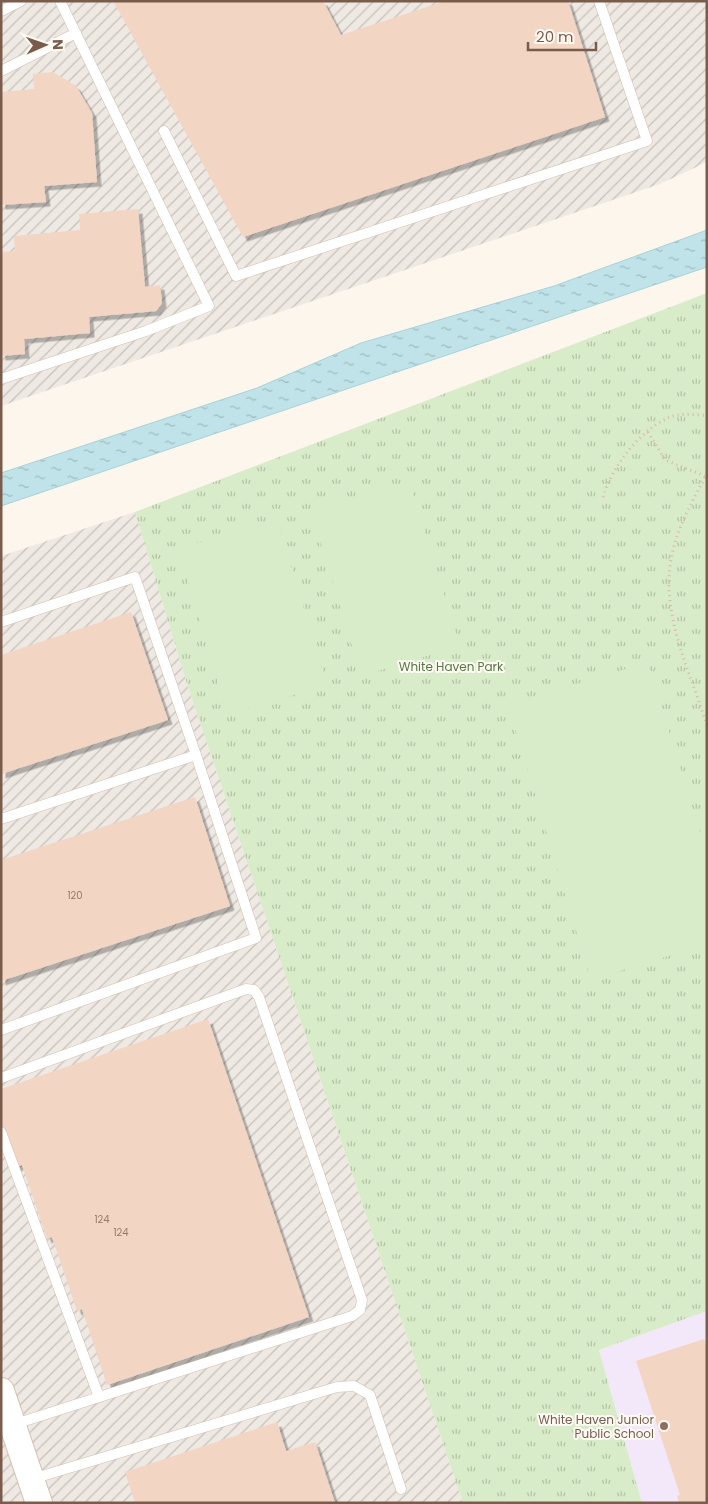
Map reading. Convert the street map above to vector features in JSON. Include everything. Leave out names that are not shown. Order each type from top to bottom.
[{"type":"main road","points":[[1,1391],[35,1491]]},
{"type":"lane","points":[[1,11],[21,1]]},
{"type":"lane","points":[[1,379],[146,331],[208,306],[60,1]]},
{"type":"lane","points":[[164,131],[236,276],[647,141],[599,1]]},
{"type":"lane","points":[[1,71],[76,33]]},
{"type":"lane","points":[[1,622],[135,577],[256,938],[1,1030]]},
{"type":"lane","points":[[1,819],[196,755]]},
{"type":"lane","points":[[1,1078],[246,989],[254,990],[259,997],[362,1300],[360,1310],[352,1316],[12,1425]]},
{"type":"lane","points":[[1,1132],[99,1397]]},
{"type":"lane","points":[[35,1491],[337,1387],[354,1386],[370,1395],[401,1488]]},
{"type":"path","points":[[603,497],[616,465],[648,432],[668,417],[684,415],[707,416]]},
{"type":"path","points":[[648,432],[665,460],[706,475],[677,534],[669,574],[674,621],[707,725]]},
{"type":"shaded area","points":[[1,1],[707,1],[707,162],[660,184],[1,406]]},
{"type":"shaded area","points":[[135,512],[187,684],[463,1503],[1,1503],[1,556]]},
{"type":"shaded area","name":"White Haven Junior Public School","points":[[707,1311],[707,1503],[642,1503],[599,1350]]},
{"type":"green space","name":"White Haven Park","points":[[707,293],[707,1311],[599,1350],[642,1503],[463,1503],[187,684],[135,512]]},
{"type":"green space","points":[[409,481],[460,646],[361,676],[311,510]]},
{"type":"green space","points":[[277,519],[327,685],[228,715],[178,549]]},
{"type":"green space","points":[[648,662],[707,855],[707,944],[591,980],[508,705]]},
{"type":"water","points":[[707,230],[707,267],[1,506],[1,473],[257,388],[361,343],[554,286]]},
{"type":"building","points":[[113,1],[323,1],[341,35],[445,1],[568,1],[605,117],[243,237]]},
{"type":"building","points":[[53,72],[76,86],[92,113],[97,182],[44,186],[46,202],[1,205],[1,92],[34,89],[33,74]]},
{"type":"building","points":[[138,209],[145,287],[160,285],[162,303],[156,311],[89,317],[90,333],[24,339],[25,354],[1,356],[1,252],[15,251],[14,236],[80,230],[79,214]]},
{"type":"building","points":[[131,612],[168,720],[1,774],[1,655]]},
{"type":"building","points":[[195,797],[230,906],[1,981],[1,860]]},
{"type":"building","points":[[208,1019],[309,1317],[107,1385],[82,1309],[77,1311],[52,1237],[47,1239],[22,1165],[16,1167],[1,1122],[1,1089]]},
{"type":"building","points":[[704,1339],[707,1348],[707,1503],[679,1503],[677,1496],[680,1495],[636,1361]]},
{"type":"building","points":[[277,1422],[286,1451],[315,1442],[335,1503],[135,1503],[125,1472]]},
{"type":"place","name":"White Haven Junior Public School","points":[[664,1426]]}]
